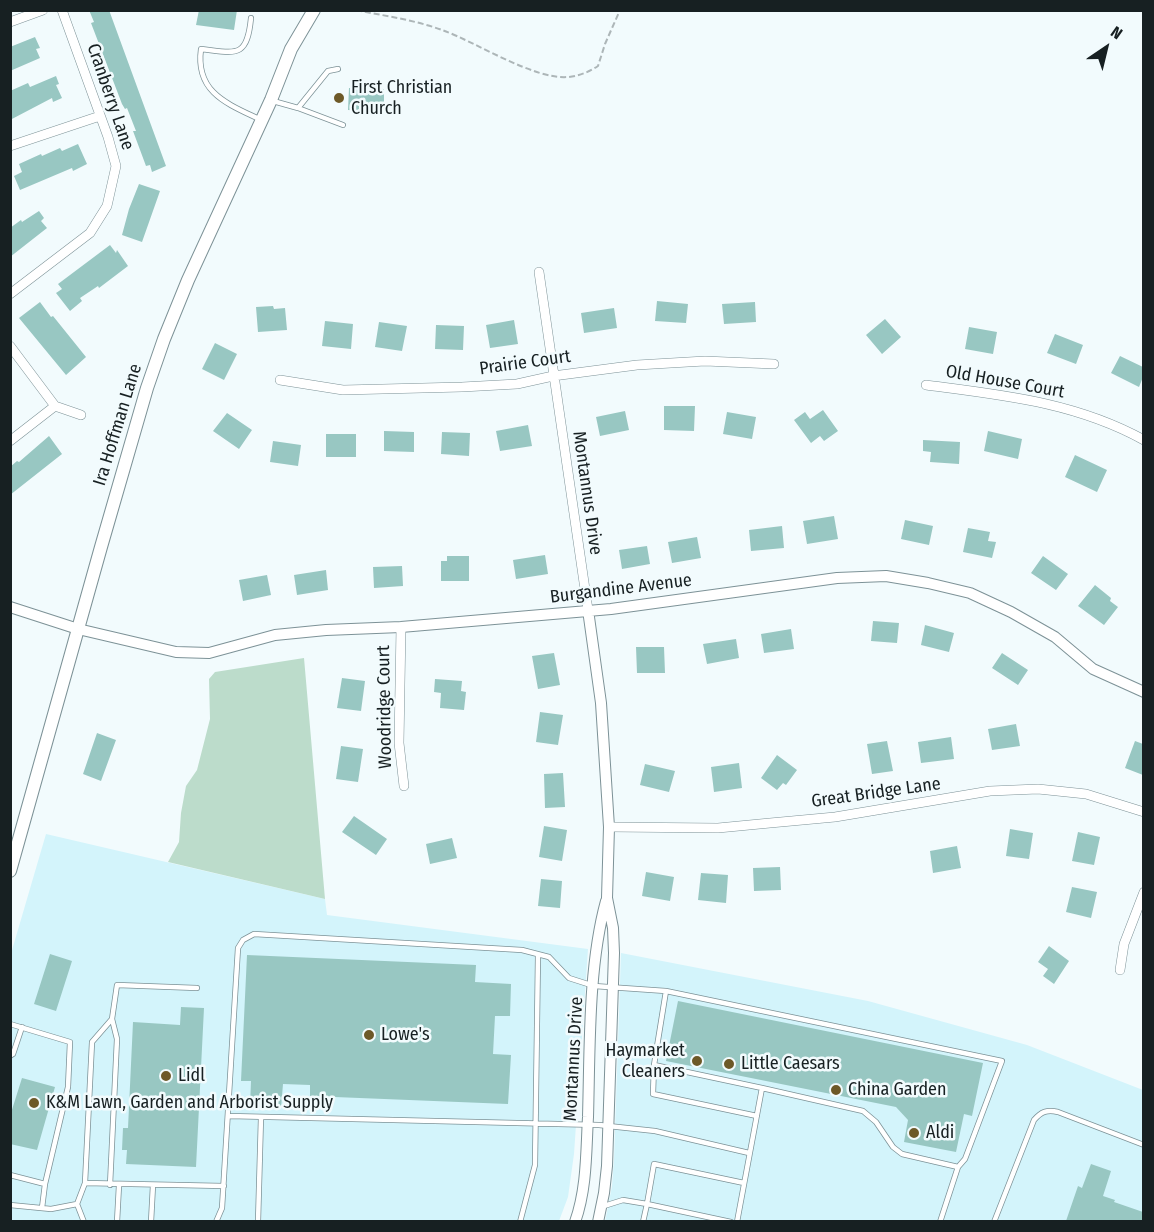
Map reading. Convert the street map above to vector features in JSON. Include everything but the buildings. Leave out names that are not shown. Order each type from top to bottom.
[{"type":"main road","name":"Ira Hoffman Lane","points":[[10,871],[147,388],[188,279],[291,49],[314,10]]},
{"type":"street","points":[[10,21],[43,10]]},
{"type":"street","name":"Cranberry Lane","points":[[10,294],[90,233],[107,206],[116,166],[62,10]]},
{"type":"street","points":[[10,146],[100,116]]},
{"type":"street","name":"Montannus Drive","points":[[539,272],[601,703],[609,827],[607,898],[614,937],[613,987],[606,1182],[598,1221]]},
{"type":"street","points":[[10,346],[55,406],[81,415]]},
{"type":"street","name":"Prairie Court","points":[[279,380],[343,390],[517,384],[553,376],[637,365],[705,361],[774,364]]},
{"type":"street","name":"Old House Court","points":[[926,385],[1040,402],[1086,415],[1143,440]]},
{"type":"street","points":[[10,441],[55,406]]},
{"type":"street","name":"Burgandine Avenue","points":[[10,607],[78,629],[176,652],[208,653],[275,635],[401,627],[588,610],[837,578],[886,576],[970,593],[1011,612],[1055,638],[1093,669],[1143,692]]},
{"type":"street","name":"Woodridge Court","points":[[401,627],[399,743],[404,786]]},
{"type":"street","name":"Great Bridge Lane","points":[[609,827],[718,828],[835,817],[990,791],[1038,789],[1086,794],[1143,812]]},
{"type":"street","points":[[1120,970],[1124,944],[1143,892]]},
{"type":"street","name":"Montannus Drive","points":[[575,1221],[583,1188],[598,934],[607,898]]},
{"type":"lane","points":[[251,18],[249,38],[239,50],[230,53],[201,49],[200,72],[205,85],[218,97],[261,120]]},
{"type":"lane","points":[[298,108],[328,71],[338,69]]},
{"type":"lane","points":[[270,100],[343,125]]},
{"type":"lane","points":[[216,1221],[222,1208],[224,1186],[238,948],[243,940],[254,934],[522,950],[549,957],[569,978],[594,986],[666,991],[1002,1061],[965,1159],[958,1167],[940,1221]]},
{"type":"lane","points":[[520,1221],[535,1165],[538,955]]},
{"type":"lane","points":[[110,1185],[117,1040],[112,1018],[117,985],[196,988]]},
{"type":"lane","points":[[666,991],[654,1065],[652,1094],[757,1116]]},
{"type":"lane","points":[[84,1221],[77,1204],[85,1183],[92,1042],[112,1018]]},
{"type":"lane","points":[[10,1024],[70,1042],[68,1088],[45,1184],[42,1208]]},
{"type":"lane","points":[[10,1056],[14,1054],[22,1027]]},
{"type":"lane","points":[[654,1065],[863,1111],[876,1122],[892,1148],[902,1154],[958,1167]]},
{"type":"lane","points":[[737,1221],[762,1088]]},
{"type":"lane","points":[[994,1221],[1034,1120],[1040,1113],[1058,1112],[1143,1145]]},
{"type":"lane","points":[[228,1116],[609,1126],[655,1131],[749,1152]]},
{"type":"lane","points":[[258,1221],[261,1117]]},
{"type":"lane","points":[[643,1221],[654,1164],[744,1183]]},
{"type":"lane","points":[[10,1175],[45,1184]]},
{"type":"lane","points":[[85,1183],[224,1186]]},
{"type":"lane","points":[[117,1221],[119,1185]]},
{"type":"lane","points":[[151,1221],[153,1185]]},
{"type":"lane","points":[[602,1207],[619,1200],[731,1221]]},
{"type":"lane","points":[[10,1205],[51,1209],[77,1204]]},
{"type":"path","points":[[356,10],[439,28],[522,66],[560,77],[579,75],[598,66],[620,10]]},
{"type":"shaded area","points":[[46,834],[325,899],[327,915],[588,949],[574,1154],[568,1197],[559,1221],[11,1221],[10,957]]},
{"type":"shaded area","points":[[621,953],[868,1001],[1027,1045],[1143,1090],[1143,1221],[605,1222],[612,1186],[614,1159]]},
{"type":"green space","points":[[304,658],[325,899],[168,862],[179,842],[186,786],[197,770],[210,719],[209,679],[215,672]]},
{"type":"place","name":"First Christian Church","points":[[339,98]]},
{"type":"place","name":"Lowe's","points":[[369,1035]]},
{"type":"place","name":"Haymarket Cleaners","points":[[697,1061]]},
{"type":"place","name":"Little Caesars","points":[[729,1064]]},
{"type":"place","name":"Lidl","points":[[166,1076]]},
{"type":"place","name":"China Garden","points":[[836,1090]]},
{"type":"place","name":"K&M Lawn, Garden and Arborist Supply","points":[[34,1103]]},
{"type":"place","name":"Aldi","points":[[914,1133]]}]
